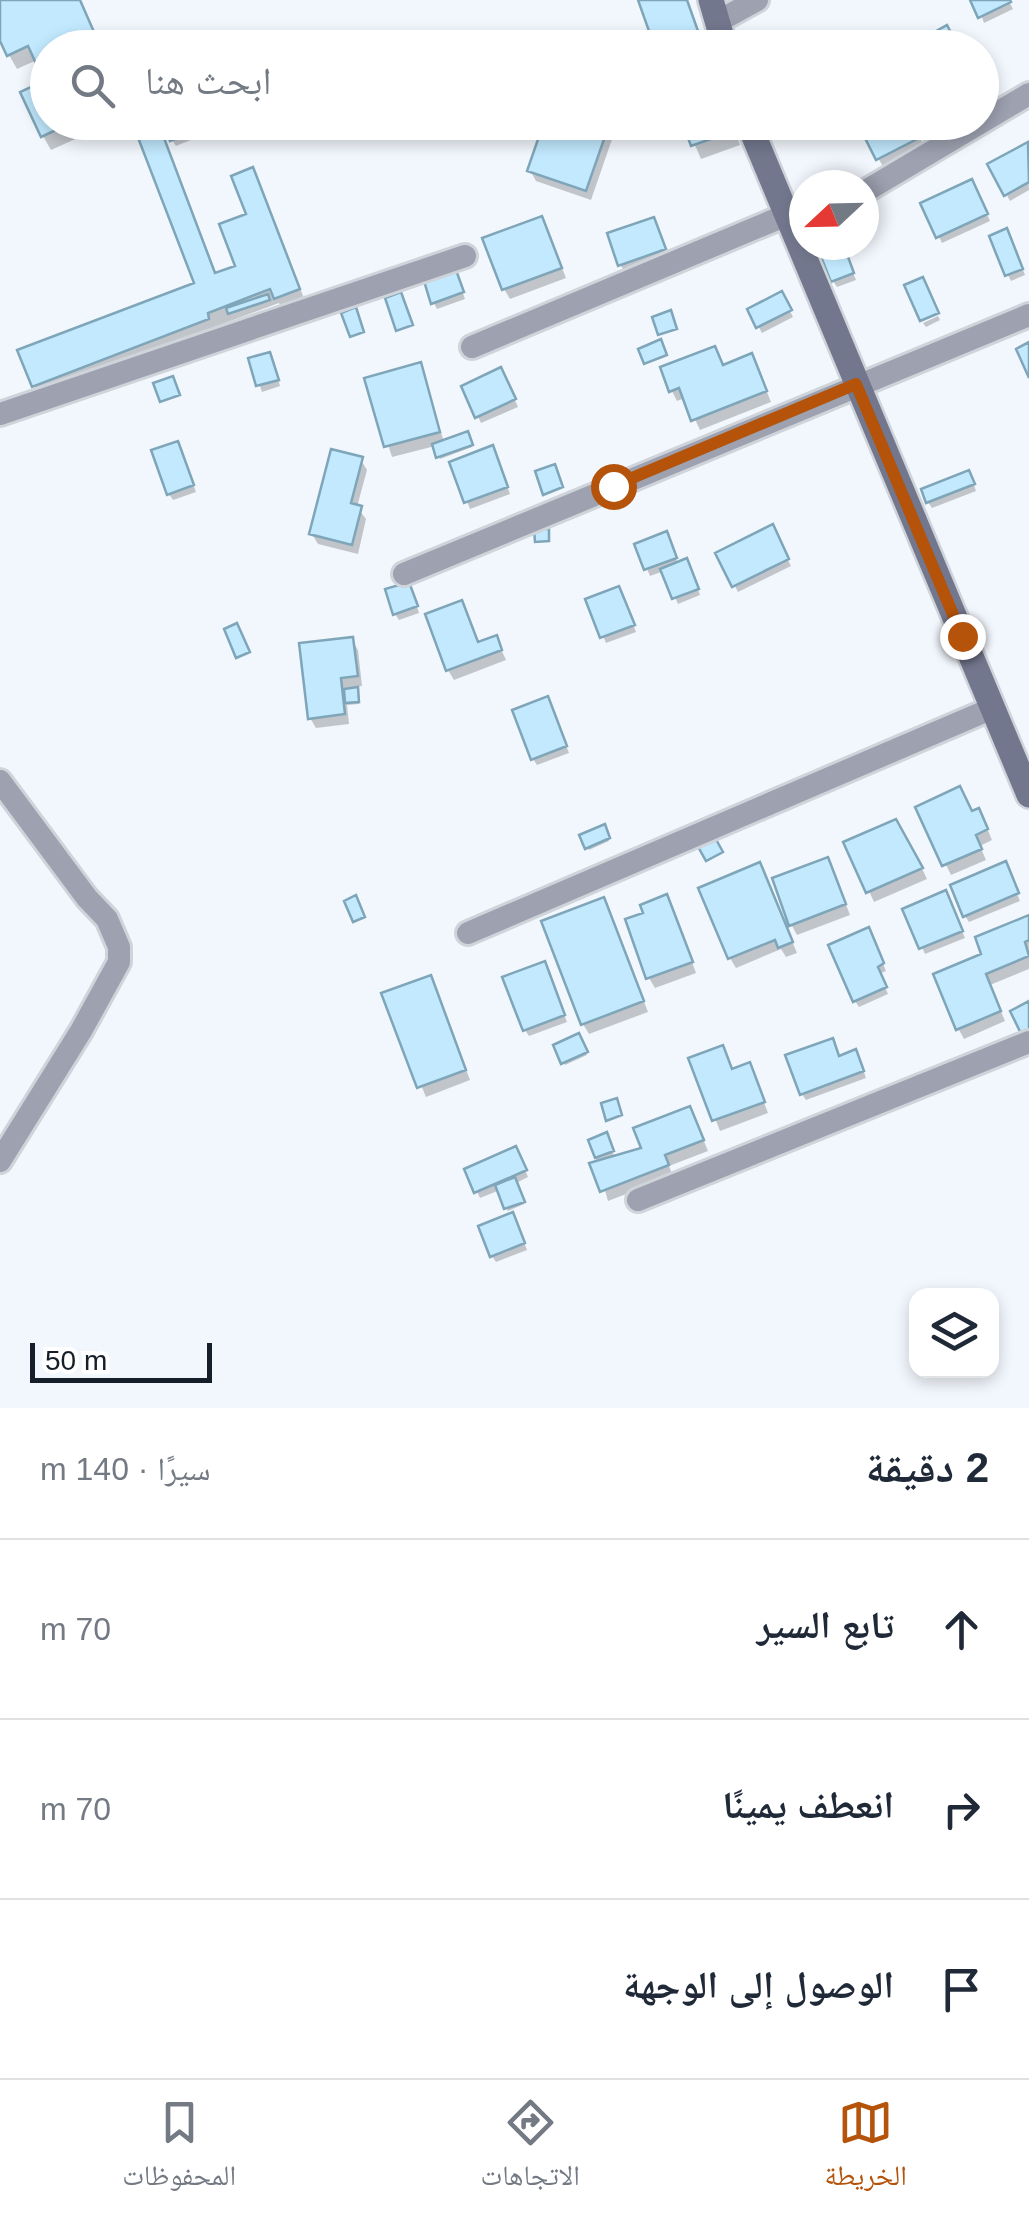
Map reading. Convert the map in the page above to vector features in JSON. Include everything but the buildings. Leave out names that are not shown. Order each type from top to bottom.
[{"type":"main road","points":[[756,140],[789,215]]},
{"type":"main road","points":[[807,260],[1029,794]]},
{"type":"street","points":[[714,11],[757,0]]},
{"type":"street","points":[[999,112],[1029,94]]},
{"type":"street","points":[[879,183],[952,140]]},
{"type":"street","points":[[472,348],[789,228]]},
{"type":"street","points":[[0,414],[465,256]]},
{"type":"street","points":[[404,574],[856,384],[1029,316]]},
{"type":"street","points":[[468,933],[993,708]]},
{"type":"street","points":[[0,781],[107,919],[119,947],[119,962],[81,1031],[0,1161]]},
{"type":"street","points":[[638,1200],[1029,1042]]},
{"type":"route","points":[[613,486],[856,384],[962,636]]}]
